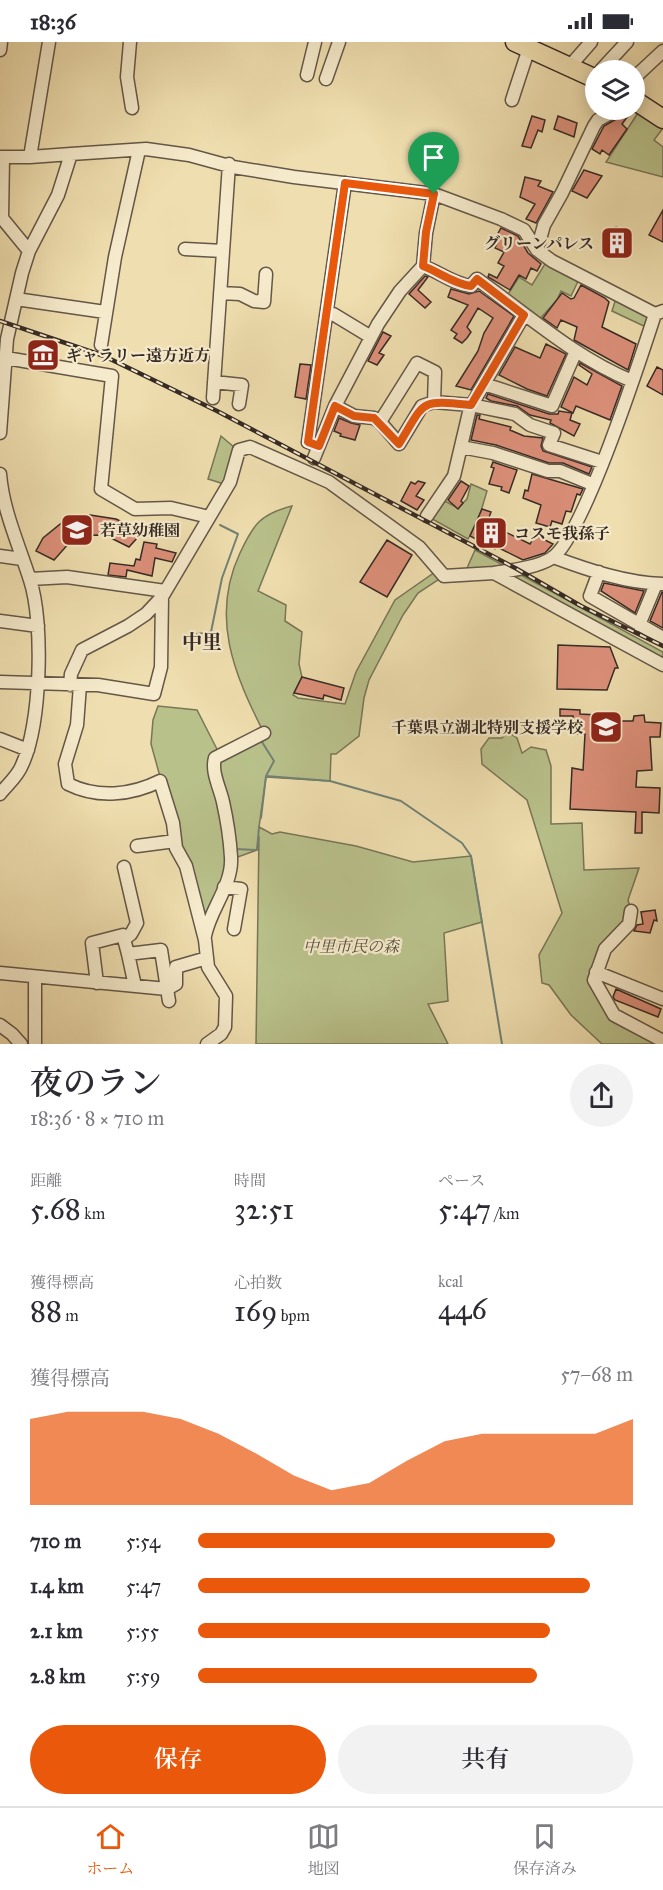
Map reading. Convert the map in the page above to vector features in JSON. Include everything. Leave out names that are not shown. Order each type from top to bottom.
[{"type":"highway","points":[[521,44],[585,72]]},
{"type":"highway","points":[[645,107],[663,118]]},
{"type":"street","points":[[0,50],[1,42]]},
{"type":"street","points":[[30,157],[49,42]]},
{"type":"street","points":[[130,42],[127,77],[132,108]]},
{"type":"street","points":[[308,75],[315,42]]},
{"type":"street","points":[[327,79],[339,42]]},
{"type":"street","points":[[570,66],[591,42]]},
{"type":"street","points":[[611,60],[627,42]]},
{"type":"street","points":[[512,99],[521,44]]},
{"type":"street","points":[[645,68],[663,51]]},
{"type":"street","points":[[537,250],[544,225],[598,120]]},
{"type":"street","points":[[101,345],[105,312],[139,150]]},
{"type":"street","points":[[29,251],[2,218],[1,157],[139,150],[189,156],[345,183],[434,194],[524,230],[537,250],[552,261],[659,312],[578,520],[553,558]]},
{"type":"street","points":[[0,433],[1,396],[6,358],[4,339],[6,314],[15,299],[29,251],[58,195],[70,154]]},
{"type":"street","points":[[213,398],[229,164]]},
{"type":"street","points":[[345,183],[308,442],[316,452],[335,406],[371,337],[400,291],[423,266],[426,232],[434,194]]},
{"type":"street","points":[[185,249],[223,251]]},
{"type":"street","points":[[423,266],[440,272],[461,285],[471,286],[477,279],[524,315],[606,371],[632,381]]},
{"type":"street","points":[[220,293],[240,294],[254,301],[264,302],[266,274]]},
{"type":"street","points":[[15,299],[105,312]]},
{"type":"street","points":[[333,314],[371,337]]},
{"type":"street","points":[[427,516],[454,476],[471,405],[524,315]]},
{"type":"street","points":[[484,384],[552,406],[576,351]]},
{"type":"street","points":[[6,358],[112,376],[101,489],[135,509],[171,508],[209,517]]},
{"type":"street","points":[[380,422],[417,363],[435,372],[434,402]]},
{"type":"street","points":[[214,382],[242,385],[239,404]]},
{"type":"street","points":[[335,406],[354,416],[374,418],[399,444],[422,406],[434,402],[471,405],[515,414],[530,425],[554,433],[549,445],[602,462]]},
{"type":"street","points":[[207,1044],[221,1034],[225,1027],[226,996],[208,967],[205,940],[186,866],[176,848],[173,823],[160,782],[128,793],[103,793],[68,784],[64,764],[77,725],[75,685],[71,675],[82,650],[146,614],[163,594],[230,482],[239,450],[250,447],[329,482],[419,547],[444,576],[494,573],[553,558],[599,572],[660,584],[639,625]]},
{"type":"street","points":[[462,447],[494,453],[548,471],[560,471],[592,484]]},
{"type":"street","points":[[0,474],[3,506],[30,579],[38,626],[33,736],[22,767],[0,794]]},
{"type":"street","points":[[0,556],[22,559]]},
{"type":"street","points":[[599,572],[590,596],[663,638]]},
{"type":"street","points":[[494,573],[663,665]]},
{"type":"street","points":[[30,579],[67,577],[163,594]]},
{"type":"street","points":[[0,683],[112,687],[154,694],[161,667],[163,594]]},
{"type":"street","points":[[0,621],[38,626]]},
{"type":"street","points":[[205,940],[208,921],[230,875],[232,859],[224,805],[213,765],[215,758],[264,733]]},
{"type":"street","points":[[0,739],[28,750]]},
{"type":"street","points":[[137,846],[175,841]]},
{"type":"street","points":[[124,867],[137,923],[131,934],[124,939]]},
{"type":"street","points":[[224,887],[241,889],[234,929]]},
{"type":"street","points":[[631,912],[629,924],[605,949],[594,980],[614,1015],[661,1037]]},
{"type":"street","points":[[97,983],[93,943],[123,935],[135,986]]},
{"type":"street","points":[[128,954],[161,950],[168,995]]},
{"type":"street","points":[[168,995],[176,984],[176,968],[207,958]]},
{"type":"street","points":[[596,972],[663,999]]},
{"type":"street","points":[[0,973],[135,986],[168,995]]},
{"type":"street","points":[[34,977],[35,1044]]},
{"type":"street","points":[[0,1025],[21,1044]]},
{"type":"green space","points":[[645,106],[663,119],[663,128],[654,140],[663,147],[663,177],[606,162],[633,120],[645,120]]},
{"type":"green space","points":[[548,259],[580,277],[571,296],[561,291],[557,300],[536,323],[505,299],[519,277],[532,285]]},
{"type":"green space","points":[[617,295],[655,314],[650,329],[612,311]]},
{"type":"green space","points":[[221,436],[235,448],[224,484],[208,479]]},
{"type":"green space","points":[[471,484],[487,491],[478,521],[468,539],[427,516],[439,498],[458,508],[467,499]]},
{"type":"green space","name":"中里市民の森","points":[[292,506],[258,591],[286,605],[285,621],[302,632],[299,664],[302,677],[293,695],[298,698],[345,704],[356,672],[395,600],[438,570],[444,576],[418,593],[403,615],[369,680],[359,736],[336,754],[331,754],[330,781],[266,777],[259,827],[272,834],[280,832],[356,846],[413,862],[471,856],[482,922],[444,933],[448,1001],[428,1004],[448,1044],[256,1044],[259,836],[257,850],[232,859],[205,940],[151,744],[153,720],[158,706],[197,710],[220,755],[219,761],[264,733],[235,667],[226,623],[227,600],[231,577],[249,535],[265,517]]},
{"type":"green space","points":[[475,550],[663,652],[663,665],[494,573],[464,575]]},
{"type":"green space","points":[[508,732],[517,738],[522,753],[531,747],[546,750],[551,766],[551,824],[582,823],[584,870],[639,868],[628,900],[631,911],[596,972],[614,1015],[663,1044],[602,1044],[571,1015],[549,985],[542,983],[539,955],[562,913],[527,800],[482,764],[481,749],[489,738],[502,738]]},
{"type":"building","points":[[532,116],[545,120],[542,132],[538,130],[531,148],[522,146]]},
{"type":"building","points":[[558,116],[577,123],[574,137],[554,129]]},
{"type":"building","points":[[615,120],[625,120],[622,124],[627,129],[609,155],[602,150],[600,154],[592,149],[604,126]]},
{"type":"building","points":[[584,170],[602,176],[587,198],[572,191]]},
{"type":"building","points":[[525,177],[541,181],[538,186],[553,192],[536,223],[526,219],[535,204],[520,197]]},
{"type":"building","points":[[663,210],[663,242],[649,235]]},
{"type":"building","name":"グリーンパレス","points":[[616,227],[630,233],[617,258],[604,253]]},
{"type":"building","points":[[501,228],[518,236],[528,253],[541,264],[537,271],[531,268],[526,279],[519,275],[510,290],[488,277],[489,274],[497,278],[504,266],[498,263],[504,252],[495,248],[501,236],[497,235]]},
{"type":"building","points":[[425,276],[428,277],[418,290],[431,302],[425,308],[409,294]]},
{"type":"building","points":[[581,285],[609,302],[602,327],[636,344],[628,370],[574,340],[577,327],[561,320],[557,328],[543,318],[562,293],[571,299],[574,298]]},
{"type":"building","points":[[451,289],[469,294],[479,291],[514,316],[471,390],[456,386],[478,351],[484,333],[493,318],[478,308],[467,327],[471,332],[467,338],[462,343],[454,338],[457,334],[451,330],[468,305],[448,297]]},
{"type":"building","points":[[383,332],[391,336],[379,353],[384,355],[377,365],[368,361]]},
{"type":"building","points":[[546,344],[566,354],[547,396],[499,375],[515,347],[540,358]]},
{"type":"building","points":[[580,363],[622,386],[610,420],[576,406],[573,413],[561,407],[574,377],[587,385],[592,374],[579,365]]},
{"type":"building","points":[[300,364],[311,365],[306,399],[295,397]]},
{"type":"building","points":[[657,367],[663,370],[663,395],[647,386]]},
{"type":"building","points":[[488,394],[549,414],[558,414],[559,411],[572,413],[570,420],[580,424],[574,436],[550,423],[551,420],[530,415],[517,406],[491,401],[486,398]]},
{"type":"building","points":[[477,415],[480,415],[479,419],[511,427],[510,430],[524,436],[543,438],[541,446],[543,451],[592,467],[589,474],[563,463],[549,463],[496,445],[471,440]]},
{"type":"building","points":[[339,418],[360,425],[355,440],[340,436],[341,434],[334,431]]},
{"type":"building","points":[[493,462],[517,470],[509,493],[501,490],[502,487],[489,484],[494,468],[491,467]]},
{"type":"building","points":[[532,474],[583,489],[580,495],[577,494],[571,512],[566,511],[562,524],[552,521],[550,527],[536,523],[541,505],[523,498],[525,490],[528,491]]},
{"type":"building","points":[[418,481],[425,483],[416,496],[424,500],[417,510],[401,501],[411,482],[415,484]]},
{"type":"building","points":[[461,481],[469,486],[461,501],[463,503],[458,509],[448,500]]},
{"type":"building","name":"コスモ我孫子","points":[[482,509],[491,512],[487,523],[530,544],[535,535],[553,544],[545,553],[523,560],[497,547],[495,549],[470,536]]},
{"type":"building","points":[[90,515],[116,519],[129,525],[139,536],[129,547],[107,536],[83,536],[70,542],[54,560],[36,551],[43,538],[64,521],[75,516]]},
{"type":"building","points":[[387,540],[412,555],[387,597],[360,582]]},
{"type":"building","points":[[144,542],[157,544],[156,548],[176,553],[172,562],[155,558],[152,576],[127,570],[126,577],[108,575],[110,563],[134,566],[136,559],[140,560]]},
{"type":"building","points":[[604,583],[644,591],[635,613],[601,591]]},
{"type":"building","points":[[663,592],[663,628],[650,621]]},
{"type":"building","points":[[558,645],[610,647],[618,668],[615,668],[607,690],[557,689]]},
{"type":"building","points":[[302,677],[344,688],[341,700],[324,695],[323,699],[294,693]]},
{"type":"building","points":[[560,709],[580,710],[580,714],[597,715],[595,721],[633,721],[634,716],[644,715],[645,722],[661,723],[660,737],[650,737],[652,770],[637,771],[636,787],[660,788],[659,813],[642,812],[642,833],[635,833],[636,812],[570,809],[572,768],[583,770],[585,734],[573,734],[573,716],[560,716]]},
{"type":"building","points":[[655,910],[657,921],[654,920],[650,933],[634,931],[637,925],[643,924],[641,912]]},
{"type":"building","points":[[616,989],[661,1009],[658,1017],[615,1000],[613,997]]},
{"type":"waterway","points":[[197,643],[197,634],[211,632],[222,578],[238,534],[220,525]]},
{"type":"waterway","points":[[261,818],[266,776],[274,761],[262,742]]},
{"type":"waterway","points":[[266,776],[330,781],[401,801],[462,843],[471,856],[502,1044]]},
{"type":"waterway","points":[[235,849],[257,850],[259,827]]},
{"type":"railway","points":[[0,321],[104,356],[217,411],[517,569],[581,606],[663,646]]},
{"type":"place","name":"グリーンパレス","points":[[617,243]]},
{"type":"place","name":"ギャラリー遠方近方","points":[[43,355]]},
{"type":"place","name":"若草幼稚園","points":[[77,530]]},
{"type":"place","name":"コスモ我孫子","points":[[491,533]]},
{"type":"place","name":"千葉県立湖北特別支援学校","points":[[606,727]]},
{"type":"district","name":"中里","points":[[202,642]]},
{"type":"route","points":[[345,183],[434,194],[426,232],[423,266],[440,272],[461,285],[471,286],[477,279],[524,315],[471,405],[434,402],[422,406],[399,444],[374,418],[354,416],[335,406],[319,446],[308,442],[345,183]]}]
